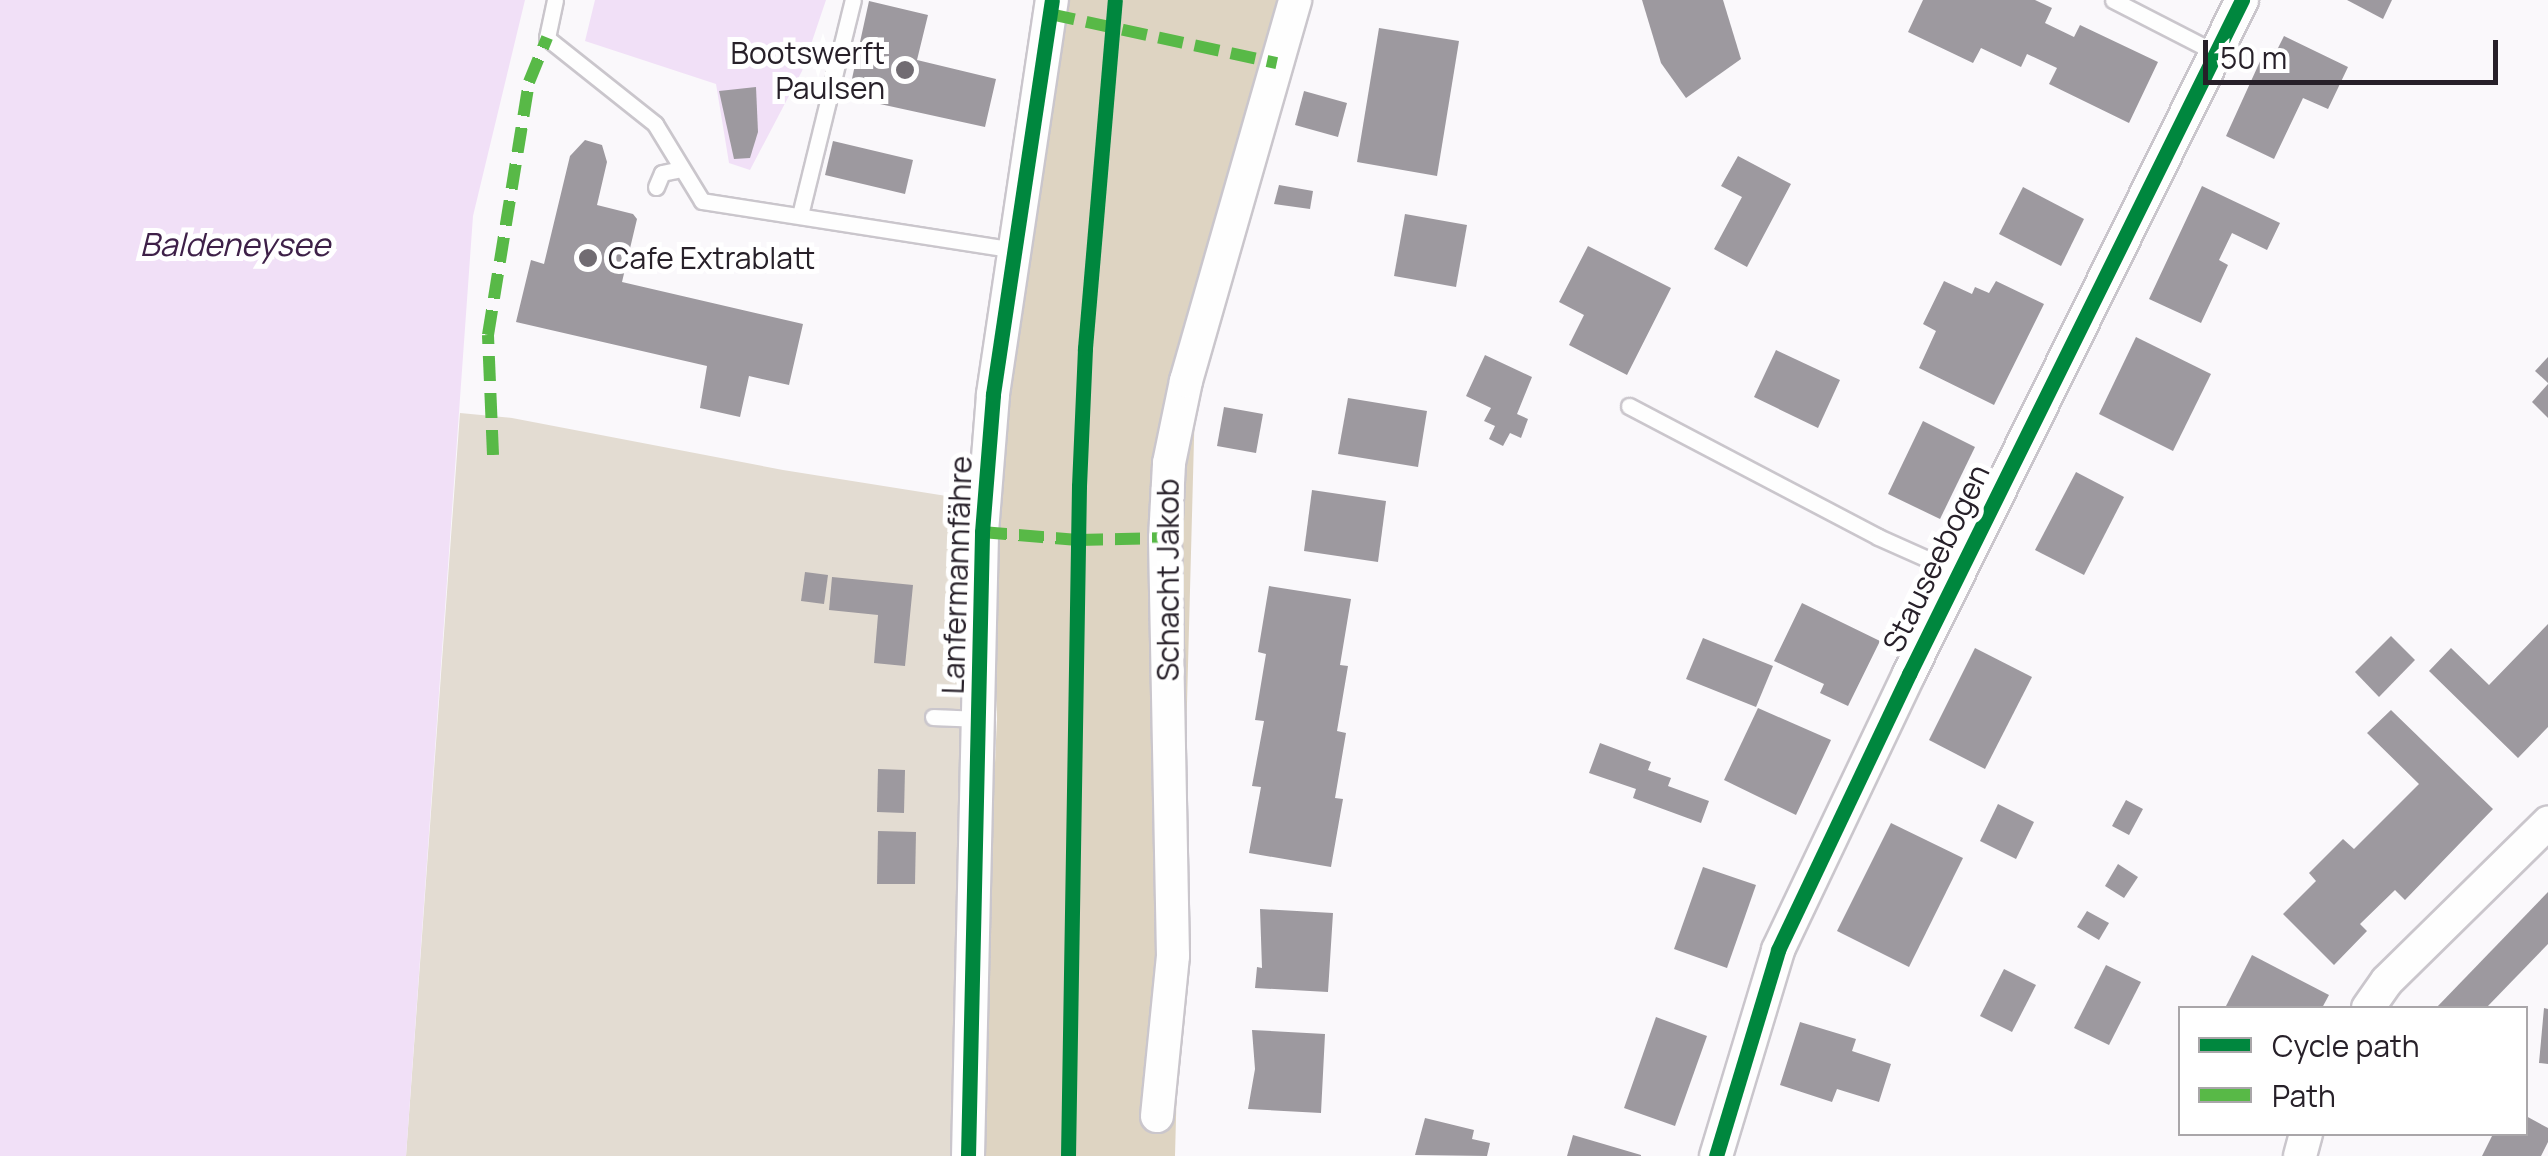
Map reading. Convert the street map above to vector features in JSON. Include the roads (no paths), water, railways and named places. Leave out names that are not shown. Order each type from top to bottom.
[{"type":"street","name":"Lanfermannfähre","points":[[968,1156],[982,532],[993,394],[1052,0]]},
{"type":"street","name":"Schacht Jakob","points":[[1157,1116],[1172,956],[1165,538],[1169,462],[1186,381],[1295,0]]},
{"type":"street","name":"Stauseebogen","points":[[1716,1156],[1778,950],[2242,0]]},
{"type":"street","points":[[2369,1006],[2388,981],[2548,823]]},
{"type":"lane","points":[[555,0],[547,38],[655,124],[702,200],[1014,250]]},
{"type":"lane","points":[[800,215],[853,0]]},
{"type":"lane","points":[[2113,0],[2216,53]]},
{"type":"lane","points":[[656,187],[662,173],[680,169]]},
{"type":"lane","points":[[1629,406],[1878,537],[1959,573]]},
{"type":"lane","points":[[932,716],[979,719]]},
{"type":"water","name":"Baldeneysee","points":[[0,0],[525,0],[473,216],[406,1156],[0,1156]]},
{"type":"water","points":[[595,0],[826,0],[802,71],[750,170],[729,163],[716,84],[585,41]]},
{"type":"place","name":"Bootswerft Paulsen","points":[[905,70]]},
{"type":"place","name":"Cafe Extrablatt","points":[[588,258]]}]
